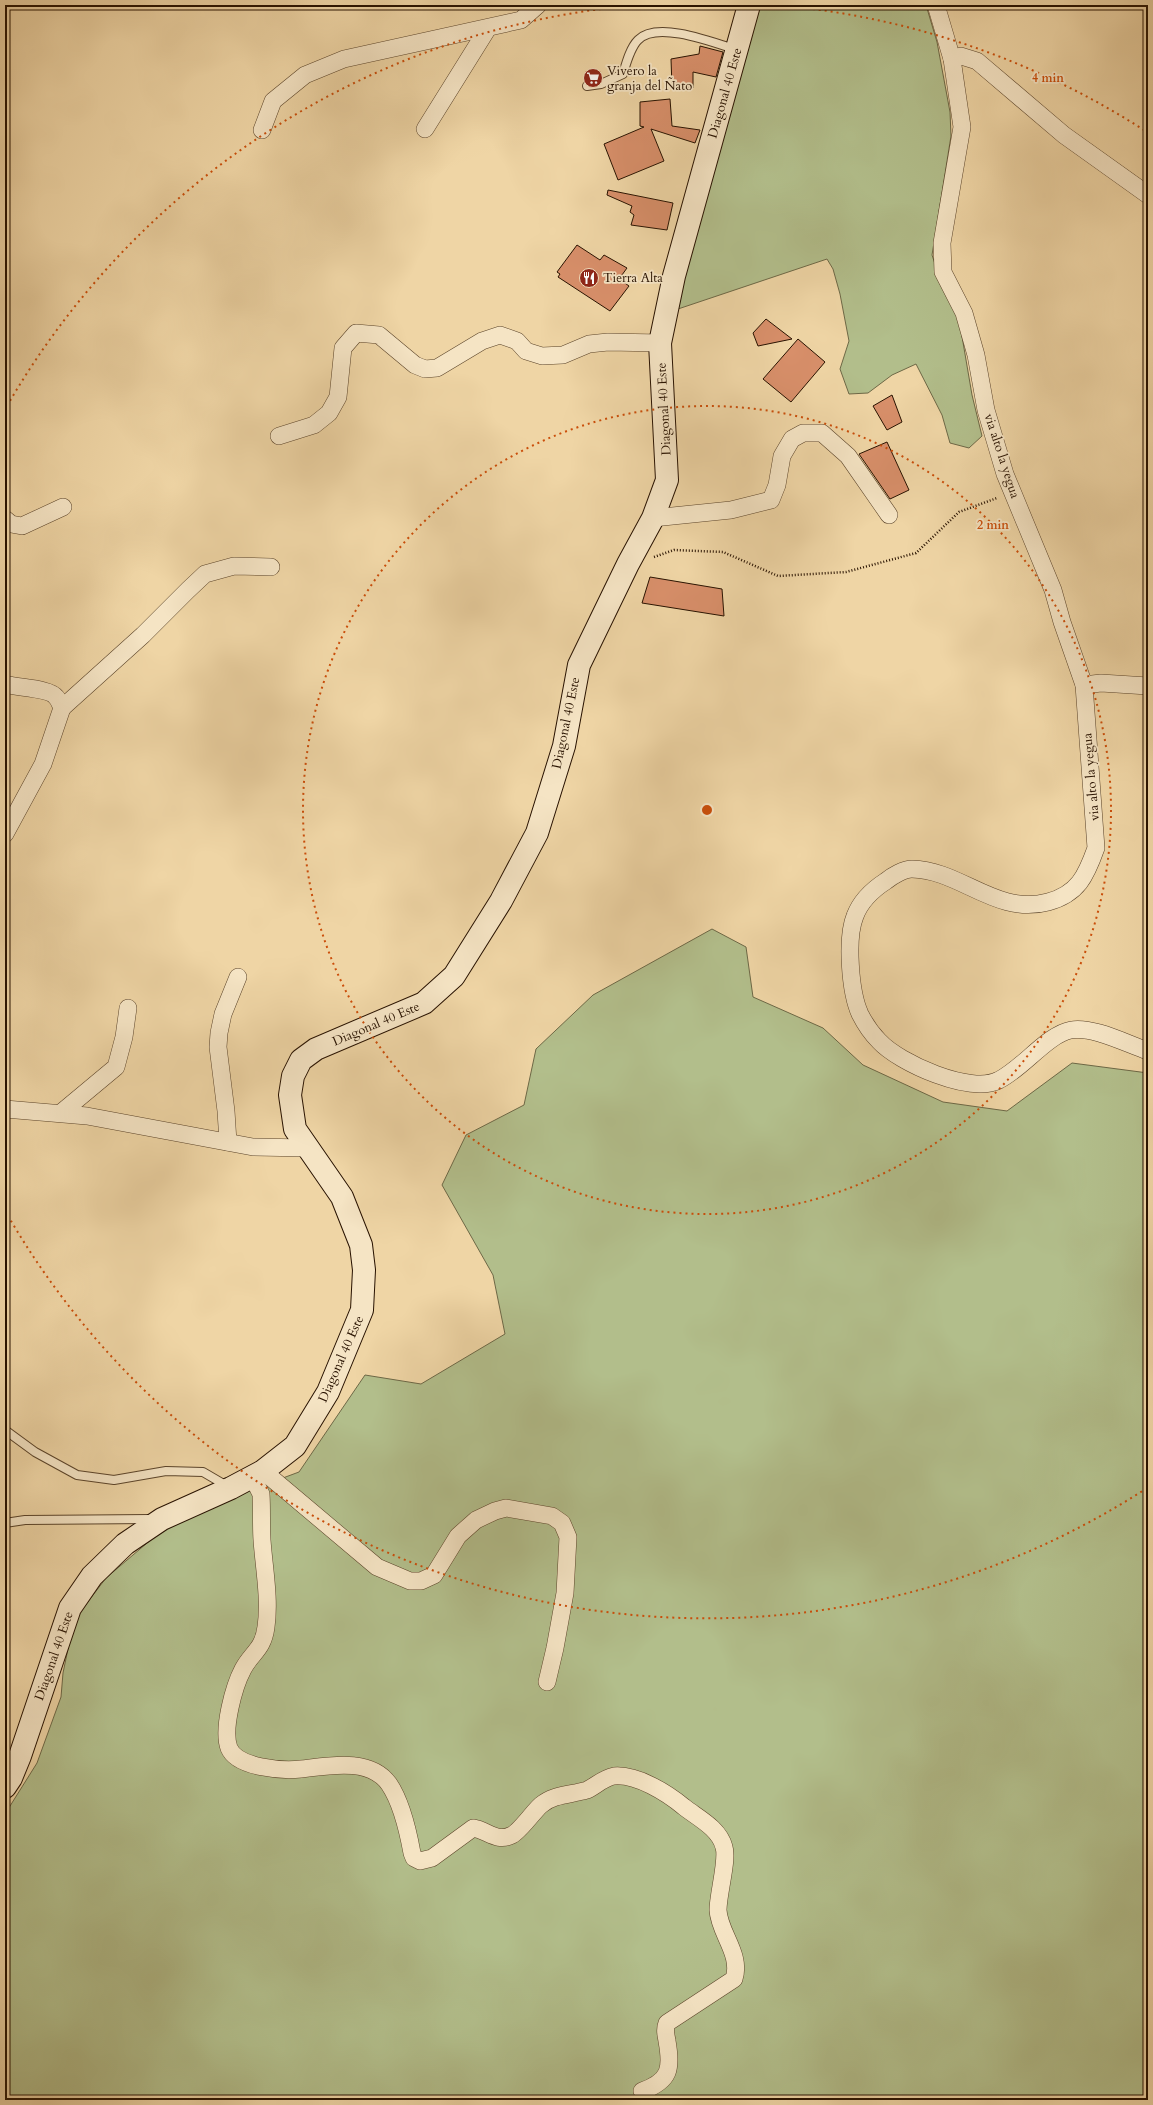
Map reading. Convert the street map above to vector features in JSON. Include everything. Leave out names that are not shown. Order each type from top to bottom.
[{"type":"street","points":[[262,130],[273,101],[305,75],[344,59],[521,20],[538,5]]},
{"type":"street","name":"Diagonal 40 Este","points":[[5,1787],[11,1778],[20,1756],[70,1608],[92,1576],[126,1544],[162,1519],[258,1475],[295,1446],[328,1392],[362,1310],[364,1270],[361,1244],[342,1197],[307,1148],[295,1128],[290,1095],[293,1076],[301,1060],[316,1049],[424,1003],[454,976],[501,901],[537,833],[564,746],[579,666],[628,564],[653,518],[667,480],[660,343],[674,276],[738,50],[749,5]]},
{"type":"street","name":"via alto la yegua","points":[[936,5],[952,59],[962,127],[942,243],[943,272],[966,319],[976,355],[986,410],[1013,492],[1053,590],[1062,622],[1084,685],[1096,848],[1090,867],[1079,886],[1057,900],[1032,906],[1010,903],[933,872],[910,868],[890,878],[869,892],[854,917],[850,950],[852,984],[860,1014],[879,1042],[905,1059],[958,1082],[982,1086],[998,1081],[1018,1068],[1057,1035],[1071,1030],[1107,1035],[1148,1051]]},
{"type":"street","points":[[424,129],[488,28]]},
{"type":"street","points":[[952,59],[966,56],[977,60],[1064,135],[1148,195]]},
{"type":"street","points":[[278,436],[314,425],[329,413],[338,397],[343,348],[356,333],[378,335],[416,365],[425,369],[437,368],[482,341],[500,335],[517,341],[526,351],[542,356],[563,355],[589,344],[608,342],[660,343]]},
{"type":"street","points":[[653,518],[731,510],[771,500],[777,484],[782,456],[792,439],[803,433],[822,432],[848,456],[890,515]]},
{"type":"street","points":[[5,519],[11,524],[22,526],[63,507]]},
{"type":"street","points":[[5,834],[43,764],[62,708],[143,635],[206,574],[234,566],[271,567]]},
{"type":"street","points":[[1084,685],[1101,683],[1147,683]]},
{"type":"street","points":[[5,684],[17,688],[46,690],[56,696],[62,708]]},
{"type":"street","points":[[228,1142],[218,1047],[218,1033],[223,1014],[238,977]]},
{"type":"street","points":[[62,1112],[116,1066],[124,1036],[128,1008]]},
{"type":"street","points":[[5,1109],[39,1113],[62,1112],[127,1122],[253,1147],[307,1148]]},
{"type":"street","points":[[258,1475],[377,1567],[410,1581],[421,1581],[434,1575],[458,1536],[466,1527],[485,1514],[506,1508],[546,1514],[557,1519],[566,1530],[568,1537],[565,1593],[547,1682]]},
{"type":"street","points":[[258,1475],[261,1494],[267,1606],[266,1628],[260,1647],[243,1667],[238,1679],[228,1718],[229,1748],[239,1759],[256,1766],[282,1769],[301,1769],[335,1764],[352,1766],[378,1774],[389,1784],[398,1802],[412,1853],[414,1858],[420,1861],[432,1858],[473,1828],[499,1838],[513,1835],[541,1805],[551,1798],[587,1790],[613,1776],[633,1779],[679,1802],[713,1828],[719,1836],[725,1848],[718,1910],[736,1961],[737,1971],[734,1979],[667,2023],[665,2029],[670,2057],[669,2071],[662,2082],[642,2091]]},
{"type":"lane","points":[[587,86],[601,84],[623,74],[638,40],[647,35],[660,33],[683,34],[738,50]]},
{"type":"lane","points":[[5,1430],[35,1452],[77,1476],[114,1480],[166,1471],[203,1472],[231,1488]]},
{"type":"lane","points":[[5,1523],[25,1520],[162,1519]]},
{"type":"path","points":[[628,564],[674,550],[723,552],[778,576],[846,572],[916,553],[959,512],[1013,492]]},
{"type":"green space","points":[[758,5],[926,5],[937,42],[950,112],[951,136],[932,255],[946,296],[958,313],[972,395],[982,436],[969,448],[950,443],[942,415],[916,364],[892,375],[868,393],[849,394],[840,369],[849,341],[840,294],[833,269],[827,259],[675,310]]},
{"type":"green space","points":[[712,929],[746,947],[753,997],[823,1028],[863,1065],[943,1102],[1007,1111],[1072,1063],[1148,1073],[1148,2100],[5,2100],[5,1814],[37,1763],[61,1697],[63,1673],[74,1620],[106,1578],[167,1526],[213,1504],[299,1472],[365,1375],[421,1384],[505,1334],[493,1275],[442,1185],[466,1135],[524,1105],[536,1049],[593,995]]},
{"type":"building","points":[[700,46],[723,52],[716,77],[693,72],[693,88],[672,87],[671,59],[699,54]]},
{"type":"building","points":[[670,99],[672,126],[700,130],[695,143],[651,129],[664,161],[618,180],[604,144],[644,127],[640,126],[640,102]]},
{"type":"building","points":[[608,190],[673,203],[667,230],[631,225],[634,215],[630,212],[632,206],[607,195]]},
{"type":"building","name":"Tierra Alta","points":[[577,245],[600,260],[604,255],[627,268],[619,279],[629,286],[610,311],[558,277],[560,274],[557,272]]},
{"type":"building","points":[[766,319],[792,339],[758,346],[753,333]]},
{"type":"building","points":[[798,339],[825,362],[791,402],[763,379]]},
{"type":"building","points":[[892,395],[902,422],[887,430],[873,406]]},
{"type":"building","points":[[887,442],[909,490],[890,499],[859,454]]},
{"type":"building","points":[[650,577],[722,589],[724,616],[642,603]]},
{"type":"place","name":"Vivero la granja del Ñato","points":[[593,78]]},
{"type":"place","name":"Tierra Alta","points":[[589,278]]}]
